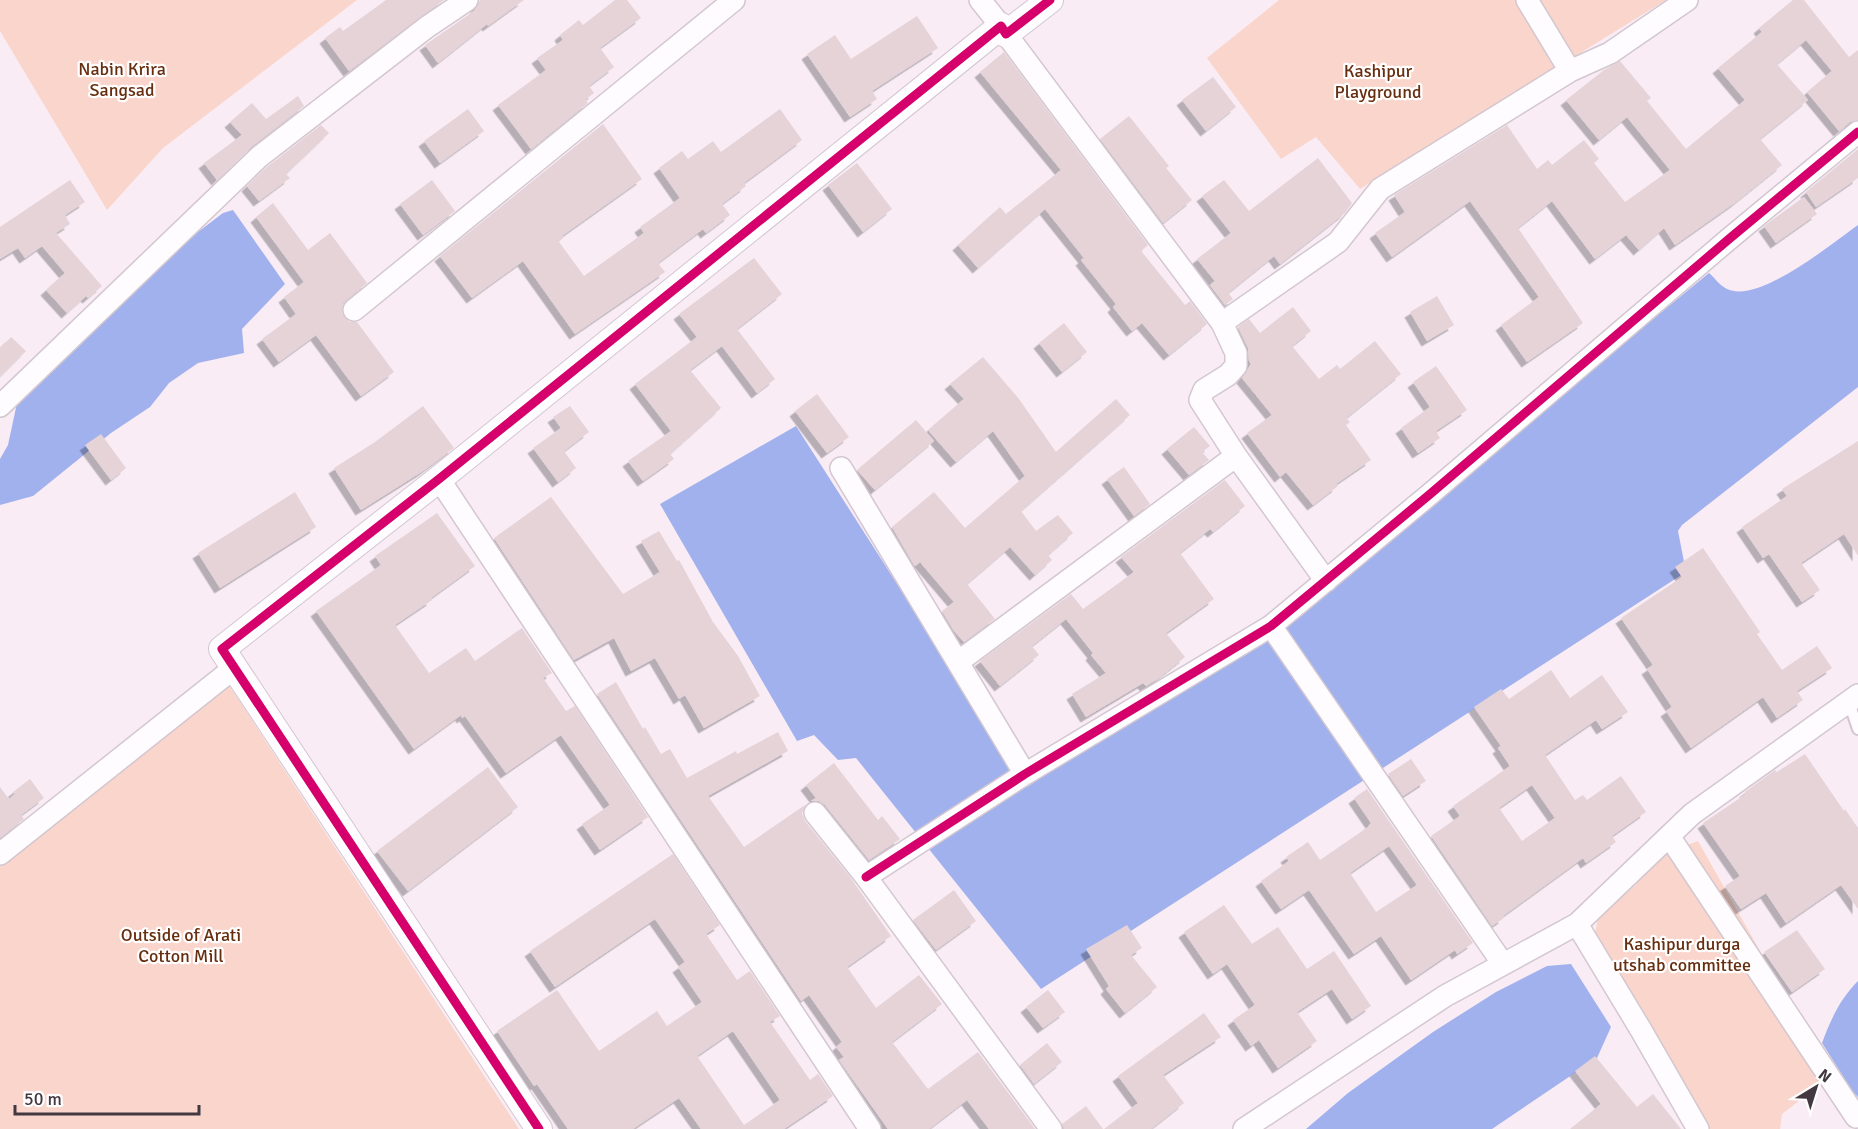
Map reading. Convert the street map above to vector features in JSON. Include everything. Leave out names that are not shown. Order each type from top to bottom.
[{"type":"street","points":[[0,406],[259,157],[427,27],[467,0]]},
{"type":"street","points":[[354,310],[734,0]]},
{"type":"street","points":[[980,0],[1222,323],[1236,353],[1236,366],[1228,375],[1204,390],[1200,400],[1236,456],[1326,581]]},
{"type":"street","points":[[538,1129],[222,649],[1004,30],[1050,0]]},
{"type":"street","points":[[1527,0],[1570,71]]},
{"type":"street","points":[[1222,323],[1338,242],[1380,189],[1570,71],[1610,53],[1688,0]]},
{"type":"street","points":[[866,877],[1025,774],[1271,626],[1719,246],[1858,132]]},
{"type":"street","points":[[958,662],[1236,456]]},
{"type":"street","points":[[842,468],[1025,774]]},
{"type":"street","points":[[439,479],[870,1129]]},
{"type":"street","points":[[1271,626],[1503,964]]},
{"type":"street","points":[[0,854],[234,668]]},
{"type":"street","points":[[1256,1126],[1444,996],[1577,924],[1692,814],[1853,699]]},
{"type":"street","points":[[815,813],[866,877],[1051,1129]]},
{"type":"street","points":[[1669,836],[1856,1117],[1858,1116]]},
{"type":"street","points":[[1577,924],[1698,1129]]},
{"type":"lane","points":[[1853,699],[1858,729]]},
{"type":"green space","name":"Nabin Krira Sangsad","points":[[0,0],[357,0],[163,148],[107,210],[0,31]]},
{"type":"green space","name":"Kashipur Playground","points":[[1279,0],[1666,0],[1360,189],[1316,137],[1281,159],[1207,58]]},
{"type":"green space","name":"Outside of Arati Cotton Mill","points":[[219,670],[519,1129],[0,1129],[0,861]]},
{"type":"green space","name":"Kashipur durga utshab committee","points":[[1698,841],[1826,1068],[1815,1086],[1808,1089],[1800,1100],[1782,1114],[1780,1129],[1707,1129],[1600,948],[1595,933],[1599,914],[1635,886],[1656,857]]},
{"type":"water","points":[[233,210],[285,284],[242,329],[244,353],[198,363],[169,383],[150,407],[111,433],[33,496],[0,505],[0,459],[8,445],[17,403],[198,232],[223,213]]},
{"type":"water","points":[[1858,225],[1858,387],[1682,525],[1678,531],[1686,572],[1041,989],[856,758],[838,760],[814,735],[797,741],[660,504],[796,426],[1027,787],[1330,585],[1709,273],[1727,289],[1741,291],[1757,288],[1794,270]]},
{"type":"water","points":[[1571,964],[1611,1027],[1597,1058],[1492,1129],[1306,1129],[1348,1093],[1433,1032],[1496,992],[1547,966]]},
{"type":"water","points":[[1858,981],[1858,1097],[1822,1043],[1837,1010]]},
{"type":"building","points":[[386,0],[444,0],[349,71],[325,38],[340,27],[343,31]]},
{"type":"building","points":[[480,0],[524,0],[488,26],[487,24],[438,63],[425,45],[474,11]]},
{"type":"building","points":[[615,0],[627,0],[641,18],[600,48],[614,67],[589,86],[594,93],[585,100],[588,103],[531,149],[498,105],[546,70],[537,58],[563,40],[560,35],[579,20],[583,25]]},
{"type":"building","points":[[1793,0],[1804,0],[1849,57],[1858,50],[1858,120],[1850,122],[1839,131],[1807,92],[1832,71],[1806,40],[1777,64],[1808,100],[1760,139],[1782,165],[1736,202],[1675,245],[1664,228],[1639,250],[1626,235],[1595,259],[1552,201],[1518,228],[1583,323],[1527,362],[1501,325],[1539,297],[1470,201],[1392,257],[1375,233],[1405,212],[1394,195],[1507,125],[1537,169],[1548,160],[1552,165],[1584,140],[1599,159],[1594,163],[1625,202],[1670,170],[1627,117],[1599,140],[1566,100],[1604,70],[1620,61],[1651,98],[1647,101],[1686,149],[1745,100],[1718,68],[1762,32],[1759,28]]},
{"type":"building","points":[[917,16],[938,48],[872,91],[877,99],[850,117],[807,54],[835,35],[851,59]]},
{"type":"building","points":[[1004,52],[1148,245],[1141,251],[1185,305],[1190,301],[1207,324],[1169,355],[1142,323],[1132,331],[1113,307],[1116,304],[1081,260],[1084,258],[1045,209],[978,268],[958,245],[1000,207],[1006,214],[1061,170],[980,72]]},
{"type":"building","points":[[1213,77],[1236,107],[1206,131],[1182,100]]},
{"type":"building","points":[[298,96],[304,106],[251,147],[217,180],[204,163],[242,135],[230,122],[252,103],[266,119]]},
{"type":"building","points":[[468,109],[484,131],[440,163],[424,141]]},
{"type":"building","points":[[780,109],[802,140],[744,183],[746,186],[722,204],[730,215],[706,233],[703,229],[658,263],[665,272],[575,334],[523,261],[472,298],[440,256],[603,124],[642,179],[562,236],[559,242],[584,276],[644,233],[640,227],[680,198],[659,168],[682,151],[688,159],[713,141],[721,152]]},
{"type":"building","points":[[1129,116],[1169,166],[1166,168],[1192,200],[1163,223],[1100,139]]},
{"type":"building","points":[[321,125],[329,133],[286,174],[290,178],[259,201],[247,186],[267,167]]},
{"type":"building","points":[[1858,149],[1858,178],[1816,207],[1806,192]]},
{"type":"building","points":[[1318,158],[1352,203],[1345,213],[1280,264],[1274,256],[1228,293],[1233,299],[1225,305],[1210,285],[1215,281],[1197,259],[1231,233],[1202,196],[1224,180],[1249,211]]},
{"type":"building","points":[[857,163],[892,209],[863,232],[828,185]]},
{"type":"building","points":[[70,180],[85,202],[65,215],[70,224],[56,233],[102,286],[88,298],[86,296],[67,313],[46,290],[65,273],[42,246],[25,258],[18,248],[0,259],[0,227]]},
{"type":"building","points":[[432,180],[455,211],[423,235],[400,204]]},
{"type":"building","points":[[1804,197],[1817,214],[1776,243],[1764,226]]},
{"type":"building","points":[[273,203],[308,250],[330,233],[367,283],[343,303],[342,313],[349,322],[357,322],[394,372],[361,396],[316,335],[279,362],[262,339],[296,314],[284,297],[304,282],[256,217]]},
{"type":"building","points":[[754,258],[782,294],[737,329],[775,379],[757,393],[722,346],[690,370],[721,408],[670,454],[674,459],[643,481],[628,461],[671,431],[635,384],[697,337],[679,314]]},
{"type":"building","points":[[1437,296],[1454,325],[1427,341],[1410,312]]},
{"type":"building","points":[[1293,307],[1311,331],[1292,346],[1319,379],[1337,365],[1340,369],[1375,341],[1401,374],[1346,418],[1350,422],[1346,425],[1371,460],[1336,484],[1338,486],[1313,505],[1286,472],[1280,477],[1247,433],[1272,415],[1242,378],[1251,364],[1248,348],[1238,327],[1249,319],[1260,333]]},
{"type":"building","points":[[1064,323],[1087,352],[1062,372],[1039,343]]},
{"type":"building","points":[[11,337],[26,351],[0,377],[0,348]]},
{"type":"building","points":[[983,357],[1019,399],[1056,452],[1116,399],[1130,415],[1021,511],[1036,531],[1058,515],[1073,533],[1048,555],[1052,560],[1035,575],[1010,547],[967,584],[995,619],[964,642],[942,611],[954,602],[920,562],[914,565],[892,527],[934,492],[965,528],[1025,476],[993,431],[956,462],[928,430],[964,399],[950,384]]},
{"type":"building","points":[[1436,366],[1467,410],[1436,431],[1440,438],[1418,453],[1401,428],[1430,407],[1413,382]]},
{"type":"building","points":[[817,394],[849,437],[827,453],[795,411]]},
{"type":"building","points":[[423,406],[454,448],[423,471],[361,510],[334,468],[375,442]]},
{"type":"building","points":[[570,406],[589,432],[564,451],[576,468],[558,482],[533,448],[561,428],[553,417]]},
{"type":"building","points":[[916,420],[934,441],[875,490],[857,470]]},
{"type":"building","points":[[1194,427],[1210,446],[1202,452],[1209,460],[1189,475],[1167,449]]},
{"type":"building","points":[[101,434],[126,468],[111,480],[85,445]]},
{"type":"building","points":[[1858,441],[1858,556],[1844,534],[1801,563],[1820,590],[1802,602],[1769,554],[1763,558],[1742,527],[1787,496],[1782,489]]},
{"type":"building","points":[[1124,467],[1150,504],[1134,516],[1107,479]]},
{"type":"building","points":[[1225,480],[1245,506],[1213,532],[1210,529],[1180,553],[1214,599],[1166,633],[1185,657],[1146,686],[1143,683],[1086,717],[1072,694],[1106,673],[1066,619],[1032,646],[1039,655],[1000,686],[980,661],[1071,594],[1083,609],[1134,572],[1121,557]]},
{"type":"building","points":[[295,492],[316,527],[220,588],[198,553]]},
{"type":"building","points":[[551,497],[623,594],[660,572],[641,541],[659,531],[677,561],[679,560],[713,622],[738,656],[760,696],[704,728],[685,695],[679,699],[655,658],[631,671],[614,638],[574,660],[494,538]]},
{"type":"building","points":[[437,513],[475,566],[431,598],[432,600],[395,625],[429,673],[466,648],[475,661],[522,628],[552,673],[543,678],[566,711],[575,706],[648,817],[600,850],[582,824],[610,805],[561,735],[506,773],[465,716],[462,718],[461,715],[414,749],[316,611],[381,565],[375,556]]},
{"type":"building","points":[[1703,548],[1760,632],[1757,634],[1782,670],[1817,646],[1832,668],[1797,691],[1803,700],[1777,718],[1763,697],[1691,748],[1666,711],[1672,707],[1647,669],[1653,665],[1621,618],[1682,577],[1675,567]]},
{"type":"building","points":[[1551,670],[1570,698],[1602,675],[1628,712],[1602,729],[1596,720],[1545,755],[1575,800],[1583,795],[1587,800],[1621,776],[1646,812],[1612,836],[1616,842],[1586,863],[1583,858],[1492,926],[1431,836],[1460,816],[1453,806],[1510,766],[1498,748],[1501,746],[1474,707],[1501,689],[1509,699]],"holes":[[[1532,785],[1555,818],[1522,841],[1499,808]]]},
{"type":"building","points":[[616,682],[643,729],[645,727],[661,754],[670,749],[687,778],[736,751],[737,754],[778,732],[788,751],[708,796],[744,847],[805,805],[802,814],[805,821],[850,877],[891,936],[847,967],[876,1008],[919,975],[942,1004],[892,1042],[928,1089],[978,1052],[1035,1129],[989,1129],[967,1100],[929,1129],[888,1129],[839,1060],[844,1057],[836,1047],[842,1042],[809,995],[801,1001],[597,694]]},
{"type":"building","points":[[1805,754],[1858,828],[1858,909],[1841,885],[1786,923],[1766,893],[1741,909],[1725,886],[1740,876],[1703,823],[1746,794],[1745,792],[1775,770],[1777,772]]},
{"type":"building","points":[[1411,759],[1426,781],[1403,796],[1388,774]]},
{"type":"building","points":[[834,763],[878,820],[882,816],[900,839],[869,860],[825,805],[819,801],[811,801],[816,798],[806,785]]},
{"type":"building","points":[[488,767],[518,807],[408,891],[377,851]]},
{"type":"building","points":[[30,779],[44,798],[21,815],[24,819],[0,838],[0,787],[9,799],[15,794],[13,792]]},
{"type":"building","points":[[1367,789],[1473,943],[1457,954],[1455,950],[1411,980],[1381,936],[1354,954],[1309,890],[1281,909],[1261,881],[1289,861],[1286,857],[1308,842],[1320,860],[1368,827],[1371,823],[1354,798]],"holes":[[[1389,846],[1417,885],[1376,912],[1350,873]]]},
{"type":"building","points":[[673,854],[720,925],[706,934],[737,980],[750,971],[780,1016],[770,1022],[810,1080],[818,1074],[833,1096],[784,1129],[701,1129],[679,1098],[633,1129],[568,1129],[537,1084],[534,1086],[497,1031],[557,990],[599,1051],[657,1011],[667,1026],[702,1002],[678,967],[685,962],[655,919],[555,987],[530,951]],"holes":[[[733,1031],[780,1100],[744,1125],[697,1056]]]},
{"type":"building","points":[[954,890],[976,921],[936,950],[913,920]]},
{"type":"building","points":[[1224,905],[1252,944],[1278,927],[1307,969],[1334,951],[1371,1006],[1352,1019],[1332,989],[1297,1012],[1317,1041],[1278,1068],[1259,1040],[1251,1046],[1233,1020],[1255,1005],[1227,964],[1213,974],[1184,932]]},
{"type":"building","points":[[1127,925],[1142,948],[1131,955],[1157,987],[1125,1013],[1106,989],[1109,986],[1086,949]]},
{"type":"building","points":[[1797,930],[1825,969],[1792,992],[1764,952]]},
{"type":"building","points":[[1048,990],[1065,1012],[1043,1028],[1026,1007]]},
{"type":"building","points":[[1204,1013],[1221,1037],[1163,1075],[1184,1103],[1151,1129],[1104,1129],[1138,1103],[1118,1076]]},
{"type":"building","points":[[1047,1043],[1062,1062],[1034,1084],[1020,1065]]},
{"type":"building","points":[[1595,1056],[1637,1107],[1653,1094],[1681,1129],[1570,1129],[1601,1104],[1575,1071]]},
{"type":"building","points":[[1086,1106],[1103,1129],[1064,1129],[1062,1124]]},
{"type":"cycle path","points":[[539,1129],[222,649],[439,479],[1001,26],[1006,34],[1050,0]]},
{"type":"cycle path","points":[[866,877],[1025,774],[1271,626],[1858,132]]}]
